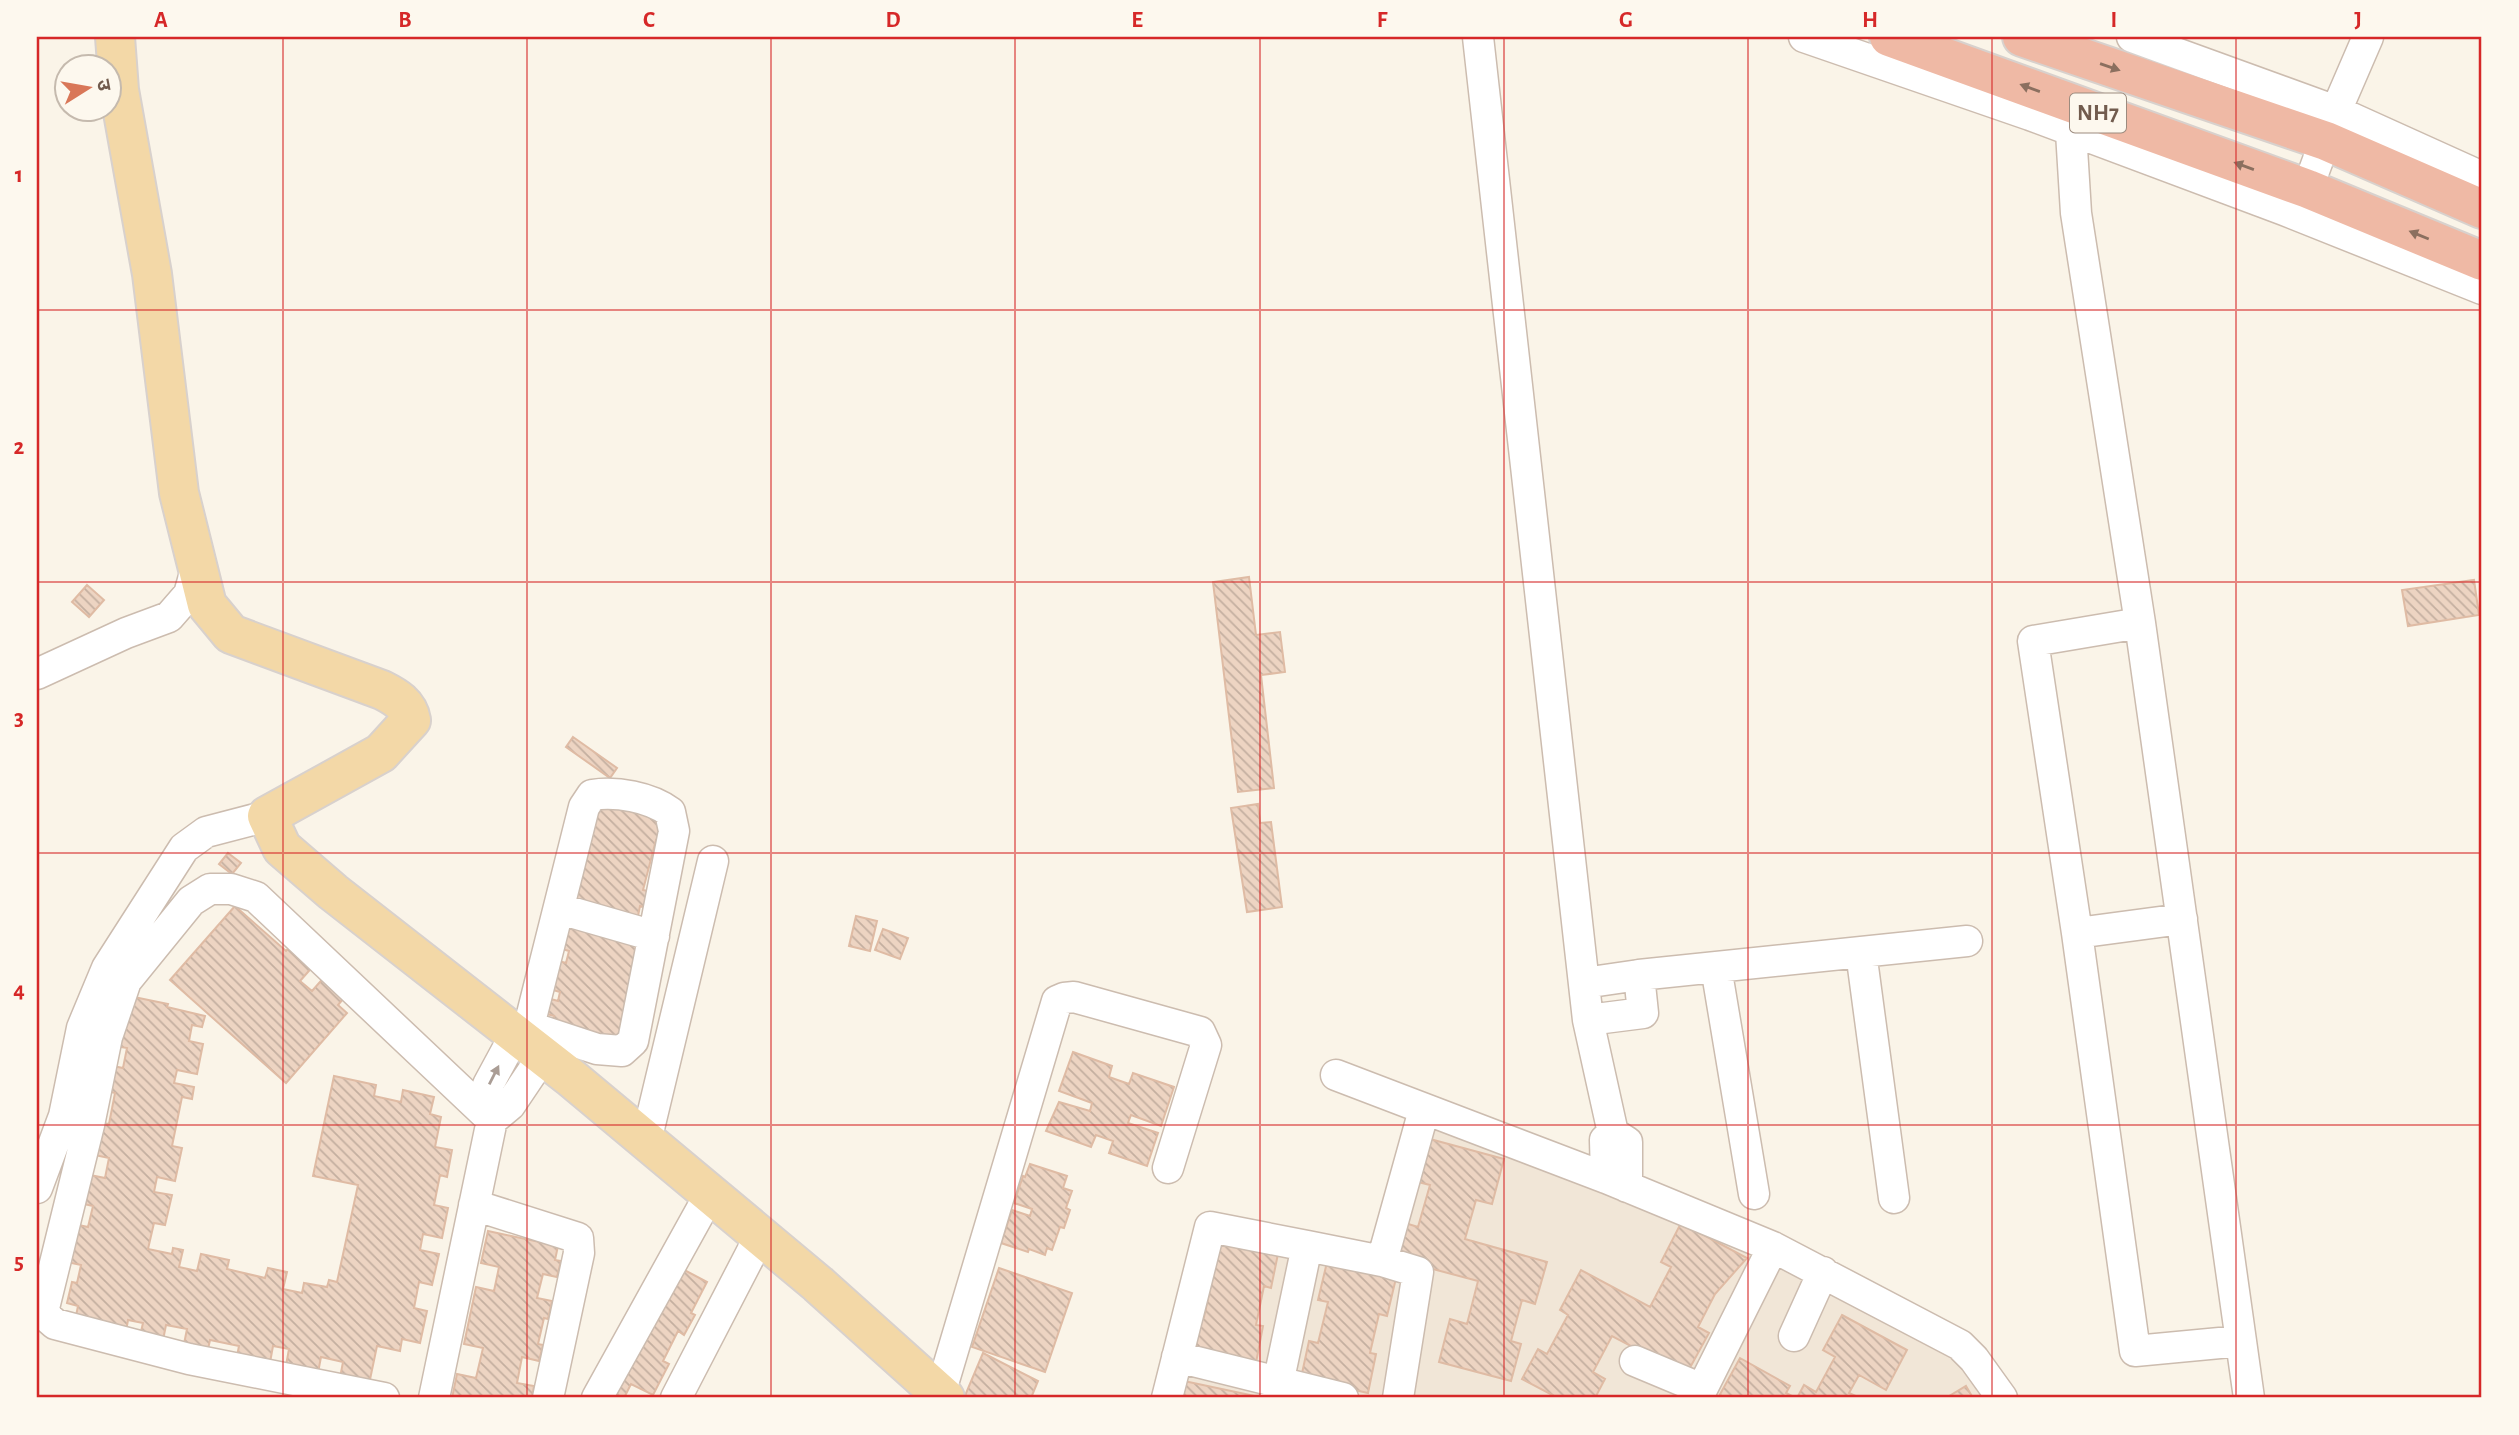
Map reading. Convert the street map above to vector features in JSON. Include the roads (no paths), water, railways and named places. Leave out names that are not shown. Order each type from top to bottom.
[{"type":"highway","name":"NH7","points":[[1889,37],[2303,203],[2482,261]]},
{"type":"highway","name":"NH7","points":[[2022,37],[2331,126],[2482,209]]},
{"type":"main road","points":[[115,37],[119,90],[152,274],[179,493],[207,605],[231,634],[382,690],[400,700],[410,714],[411,720],[381,754],[267,816],[282,848],[333,892],[528,1040],[760,1236],[942,1396]]},
{"type":"street","points":[[1478,37],[1588,1020],[1613,1133],[1627,1142],[1616,1183]]},
{"type":"street","points":[[1804,37],[1994,102],[2071,132],[2303,203],[2482,289]]},
{"type":"street","points":[[2132,37],[2331,126],[2482,177]]},
{"type":"street","points":[[2303,203],[2368,37]]},
{"type":"street","points":[[2071,132],[2076,214],[2140,623],[2249,1398]]},
{"type":"street","points":[[37,674],[126,633],[169,617],[189,594],[197,565]]},
{"type":"street","points":[[2140,623],[2034,641],[2135,1351],[2241,1341]]},
{"type":"street","points":[[434,1398],[492,1120],[510,1105],[584,807],[592,795],[607,792],[658,803],[670,812],[674,831],[633,1041],[622,1051],[528,1040]]},
{"type":"street","points":[[37,1188],[64,1116],[82,1028],[107,968],[184,848],[206,832],[267,816]]},
{"type":"street","points":[[646,1141],[713,861]]},
{"type":"street","points":[[384,1398],[189,1359],[55,1324],[47,1317],[44,1308],[89,1125],[107,1037],[126,981],[191,901],[210,889],[231,889],[256,897],[492,1120]]},
{"type":"street","points":[[560,909],[654,936]]},
{"type":"street","points":[[2077,933],[2182,919]]},
{"type":"street","points":[[1584,983],[1967,941]]},
{"type":"street","points":[[1861,952],[1894,1198]]},
{"type":"street","points":[[1716,967],[1754,1194]]},
{"type":"street","points":[[1588,1020],[1643,1013],[1639,975]]},
{"type":"street","points":[[942,1396],[1057,1001],[1074,998],[1200,1032],[1205,1039],[1206,1045],[1168,1168]]},
{"type":"street","points":[[1336,1075],[1773,1247],[1960,1345],[1974,1359],[2002,1398]]},
{"type":"street","points":[[1382,1261],[1424,1110]]},
{"type":"street","points":[[597,1398],[710,1194]]},
{"type":"street","points":[[474,1205],[578,1238],[579,1253],[548,1398]]},
{"type":"street","points":[[1167,1398],[1210,1227],[1382,1261],[1418,1272],[1398,1398]]},
{"type":"street","points":[[676,1398],[760,1236]]},
{"type":"street","points":[[1276,1390],[1307,1246]]},
{"type":"street","points":[[1635,1361],[1702,1389],[1773,1247]]},
{"type":"street","points":[[1794,1336],[1823,1272]]},
{"type":"street","points":[[1177,1357],[1276,1390],[1343,1398]]}]
